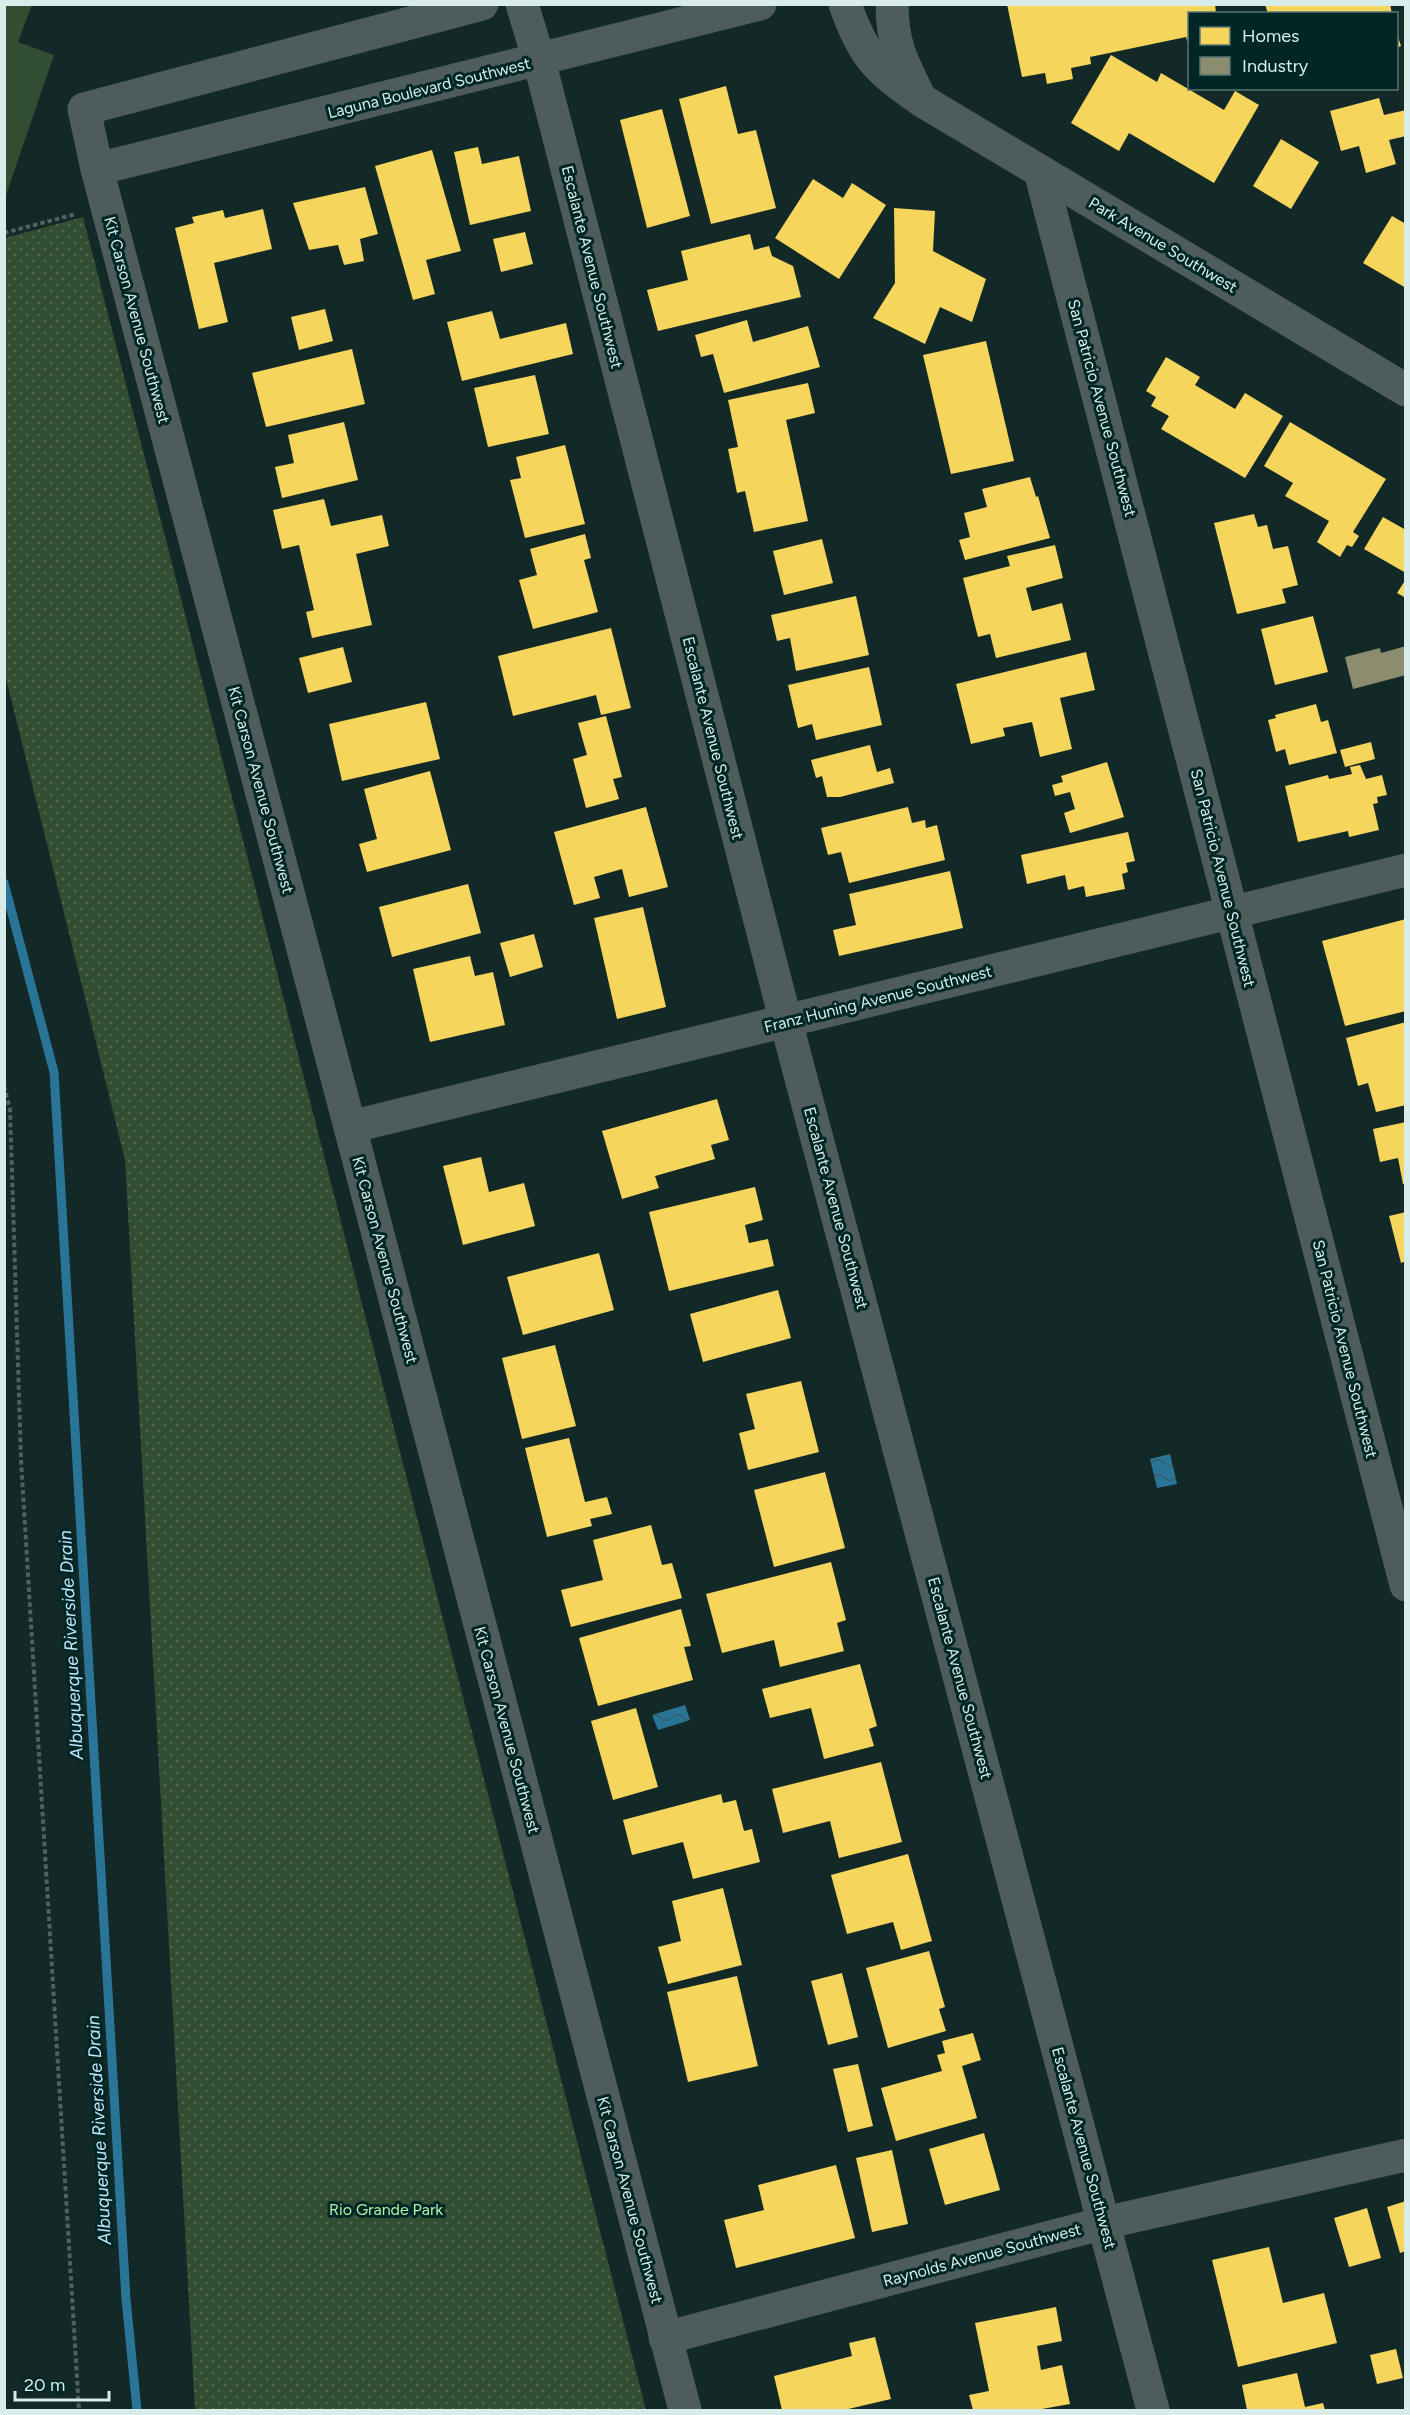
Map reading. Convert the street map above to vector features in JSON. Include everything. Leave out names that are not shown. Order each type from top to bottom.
[{"type":"street","name":"Kit Carson Avenue Southwest","points":[[482,4],[84,109],[97,169],[351,1128],[685,2410]]},
{"type":"street","name":"Escalante Avenue Southwest","points":[[522,4],[539,60],[786,1021],[1154,2410]]},
{"type":"street","name":"Laguna Boulevard Southwest","points":[[97,169],[760,4]]},
{"type":"street","name":"Park Avenue Southwest","points":[[845,4],[852,27],[868,56],[887,76],[921,100],[1406,390]]},
{"type":"street","points":[[892,4],[892,28],[900,60],[921,100]]},
{"type":"street","name":"San Patricio Avenue Southwest","points":[[1040,171],[1406,1585]]},
{"type":"street","name":"Franz Huning Avenue Southwest","points":[[351,1128],[1406,870]]},
{"type":"street","name":"Raynolds Avenue Southwest","points":[[665,2338],[1104,2223],[1406,2155]]},
{"type":"path","points":[[4,233],[108,206]]},
{"type":"path","points":[[4,1086],[10,1109],[21,1460],[79,2410]]},
{"type":"green space","points":[[5,4],[32,5],[18,42],[54,55],[5,198]]},
{"type":"green space","name":"Rio Grande Park","points":[[83,217],[646,2410],[195,2410],[125,1160],[5,674],[5,238]]},
{"type":"water","points":[[1170,1454],[1177,1484],[1157,1488],[1150,1459]]},
{"type":"water","points":[[685,1705],[690,1720],[658,1730],[652,1715]]},
{"type":"building: Homes","points":[[1007,4],[1215,4],[1216,12],[1188,12],[1188,43],[1186,37],[1090,57],[1091,64],[1071,68],[1073,79],[1047,84],[1045,73],[1022,77]]},
{"type":"building: Homes","points":[[1265,4],[1390,4],[1392,12],[1267,12]]},
{"type":"building: Homes","points":[[1111,55],[1157,82],[1161,73],[1224,110],[1235,91],[1259,105],[1214,183],[1129,133],[1119,151],[1071,123]]},
{"type":"building: Homes","points":[[726,86],[738,134],[756,130],[776,208],[711,224],[679,99]]},
{"type":"building: Homes","points":[[1379,98],[1384,115],[1406,110],[1406,136],[1389,140],[1396,164],[1366,173],[1359,146],[1341,151],[1330,111]]},
{"type":"building: Homes","points":[[662,109],[690,216],[647,228],[620,120]]},
{"type":"building: Homes","points":[[1281,139],[1319,162],[1291,209],[1253,186]]},
{"type":"building: Homes","points":[[478,147],[482,164],[519,156],[531,211],[470,225],[454,152]]},
{"type":"building: Homes","points":[[432,150],[461,251],[426,260],[435,294],[413,300],[375,166]]},
{"type":"building: Homes","points":[[813,179],[843,198],[852,183],[886,205],[839,279],[775,238]]},
{"type":"building: Homes","points":[[365,187],[378,234],[360,239],[364,261],[344,265],[338,245],[309,250],[293,203]]},
{"type":"building: Homes","points":[[894,208],[935,211],[933,251],[986,279],[972,322],[940,307],[925,344],[873,318],[895,283]]},
{"type":"building: Homes","points":[[263,209],[272,249],[214,263],[228,322],[199,329],[175,228],[194,223],[192,217],[223,210],[225,218]]},
{"type":"building: Homes","points":[[1392,216],[1406,224],[1406,288],[1363,263]]},
{"type":"building: Homes","points":[[525,232],[533,264],[501,272],[493,239]]},
{"type":"building: Homes","points":[[750,234],[754,250],[769,246],[772,256],[793,266],[801,297],[658,331],[647,290],[688,280],[681,251]]},
{"type":"building: Homes","points":[[325,309],[333,341],[299,350],[291,317]]},
{"type":"building: Homes","points":[[492,311],[500,339],[566,323],[573,354],[462,381],[447,322]]},
{"type":"building: Homes","points":[[747,320],[753,342],[808,326],[820,367],[724,393],[713,354],[701,357],[695,335]]},
{"type":"building: Homes","points":[[986,341],[1014,461],[951,474],[923,355]]},
{"type":"building: Homes","points":[[352,349],[365,404],[266,427],[252,373]]},
{"type":"building: Homes","points":[[1166,357],[1200,377],[1195,385],[1235,409],[1245,393],[1283,416],[1245,478],[1161,429],[1169,416],[1151,406],[1156,397],[1146,391]]},
{"type":"building: Homes","points":[[535,375],[549,434],[488,447],[474,388]]},
{"type":"building: Homes","points":[[808,383],[815,413],[786,420],[808,521],[754,532],[745,491],[737,493],[728,449],[738,447],[728,400]]},
{"type":"building: Homes","points":[[344,422],[358,480],[282,498],[275,467],[294,463],[288,435]]},
{"type":"building: Homes","points":[[1290,422],[1386,479],[1353,532],[1359,536],[1352,547],[1347,545],[1340,557],[1317,542],[1329,521],[1285,496],[1293,483],[1264,466]]},
{"type":"building: Homes","points":[[565,445],[585,524],[525,538],[510,480],[521,478],[516,457]]},
{"type":"building: Homes","points":[[1030,477],[1050,538],[965,560],[959,540],[970,537],[964,513],[987,507],[982,489]]},
{"type":"building: Homes","points":[[324,499],[331,526],[382,515],[389,546],[356,554],[372,625],[312,638],[306,612],[314,610],[299,545],[282,549],[273,510]]},
{"type":"building: Homes","points":[[1254,514],[1258,527],[1267,525],[1273,549],[1288,546],[1298,585],[1282,589],[1286,603],[1237,614],[1214,523]]},
{"type":"building: Homes","points":[[1383,517],[1406,530],[1406,573],[1364,549]]},
{"type":"building: Homes","points":[[585,534],[591,558],[584,560],[598,612],[533,629],[519,580],[537,575],[530,549]]},
{"type":"building: Homes","points":[[822,539],[833,583],[784,595],[773,551]]},
{"type":"building: Homes","points":[[1055,545],[1063,578],[1026,588],[1032,611],[1062,603],[1071,640],[996,658],[990,634],[978,637],[963,578],[1010,566],[1007,556]]},
{"type":"building: Homes","points":[[1406,579],[1406,598],[1397,593]]},
{"type":"building: Homes","points":[[856,596],[869,655],[796,671],[790,638],[777,641],[771,615]]},
{"type":"building: Homes","points":[[1313,616],[1328,672],[1275,685],[1261,629]]},
{"type":"building: Homes","points":[[611,628],[631,708],[601,715],[596,695],[513,716],[498,656]]},
{"type":"building: Homes","points":[[343,647],[352,682],[308,693],[299,658]]},
{"type":"building: Homes","points":[[1086,652],[1095,690],[1060,698],[1072,749],[1040,757],[1032,722],[1003,728],[1005,736],[971,744],[956,684]]},
{"type":"building: Homes","points":[[869,667],[882,725],[816,740],[812,724],[798,728],[788,685]]},
{"type":"building: Homes","points":[[426,702],[440,759],[342,781],[329,724]]},
{"type":"building: Homes","points":[[1316,704],[1321,722],[1328,720],[1337,753],[1289,765],[1285,749],[1276,752],[1268,720],[1276,718],[1275,715]]},
{"type":"building: Homes","points":[[606,716],[622,777],[613,779],[619,799],[586,808],[573,759],[587,755],[578,723]]},
{"type":"building: Homes","points":[[1371,742],[1375,759],[1345,767],[1340,750]]},
{"type":"building: Homes","points":[[870,745],[877,772],[890,768],[894,783],[840,797],[827,797],[822,776],[816,778],[811,760]]},
{"type":"building: Homes","points":[[1107,762],[1124,817],[1070,833],[1064,813],[1075,809],[1070,792],[1055,796],[1052,785],[1063,782],[1061,776]]},
{"type":"building: Homes","points":[[1360,765],[1366,779],[1382,775],[1387,795],[1377,797],[1378,803],[1373,804],[1379,830],[1349,837],[1348,831],[1298,842],[1285,786],[1328,775],[1329,779],[1352,774],[1350,767]]},
{"type":"building: Homes","points":[[430,771],[451,850],[367,872],[359,844],[377,839],[364,789]]},
{"type":"building: Homes","points":[[646,807],[668,887],[629,897],[622,869],[594,877],[600,898],[574,905],[554,832]]},
{"type":"building: Homes","points":[[908,807],[912,823],[925,820],[926,828],[937,825],[945,860],[849,883],[841,852],[828,855],[821,828]]},
{"type":"building: Homes","points":[[1128,832],[1135,861],[1126,863],[1128,872],[1122,874],[1125,889],[1086,897],[1084,886],[1068,890],[1065,875],[1027,884],[1021,855]]},
{"type":"building: Homes","points":[[950,871],[963,928],[839,956],[833,930],[856,925],[849,894]]},
{"type":"building: Homes","points":[[468,884],[481,933],[392,957],[379,907]]},
{"type":"building: Homes","points":[[643,907],[666,1007],[617,1019],[594,918]]},
{"type":"building: Homes","points":[[1406,919],[1406,1011],[1345,1026],[1322,941]]},
{"type":"building: Homes","points":[[534,934],[543,967],[510,977],[500,943]]},
{"type":"building: Homes","points":[[470,956],[475,976],[493,972],[505,1025],[430,1042],[413,969]]},
{"type":"building: Homes","points":[[1406,1022],[1406,1105],[1376,1112],[1368,1083],[1358,1086],[1346,1038]]},
{"type":"building: Homes","points":[[717,1099],[729,1140],[711,1145],[715,1159],[655,1176],[659,1188],[622,1199],[602,1131]]},
{"type":"building: Homes","points":[[1406,1122],[1406,1184],[1403,1184],[1398,1158],[1380,1162],[1373,1129]]},
{"type":"building: Homes","points":[[481,1157],[489,1192],[524,1183],[535,1226],[463,1245],[443,1166]]},
{"type":"building: Homes","points":[[755,1187],[763,1220],[745,1225],[749,1243],[768,1239],[774,1266],[669,1291],[649,1212]]},
{"type":"building: Homes","points":[[1406,1212],[1406,1261],[1401,1263],[1389,1216]]},
{"type":"building: Homes","points":[[599,1253],[614,1310],[523,1335],[507,1277]]},
{"type":"building: Homes","points":[[778,1290],[791,1338],[703,1362],[690,1314]]},
{"type":"building: Homes","points":[[555,1345],[576,1426],[522,1439],[502,1358]]},
{"type":"building: Homes","points":[[801,1381],[819,1452],[748,1470],[739,1433],[755,1429],[746,1394]]},
{"type":"building: Homes","points":[[569,1438],[585,1502],[607,1497],[612,1514],[590,1519],[592,1526],[547,1537],[525,1448]]},
{"type":"building: Homes","points":[[825,1472],[845,1548],[774,1567],[754,1490]]},
{"type":"building: Homes","points":[[651,1525],[662,1565],[672,1563],[682,1598],[571,1627],[561,1590],[603,1580],[593,1540]]},
{"type":"building: Homes","points":[[831,1562],[846,1620],[837,1623],[844,1651],[780,1667],[774,1640],[722,1653],[706,1594]]},
{"type":"building: Homes","points":[[681,1609],[691,1646],[684,1647],[693,1680],[598,1706],[579,1638]]},
{"type":"building: Homes","points":[[860,1664],[877,1726],[869,1729],[874,1746],[824,1759],[811,1708],[770,1718],[762,1689]]},
{"type":"building: Homes","points":[[636,1708],[658,1787],[613,1800],[591,1721]]},
{"type":"building: Homes","points":[[881,1762],[902,1842],[839,1858],[830,1821],[783,1833],[772,1789]]},
{"type":"building: Homes","points":[[721,1794],[723,1803],[736,1800],[744,1831],[752,1829],[760,1862],[693,1879],[683,1842],[632,1855],[623,1820]]},
{"type":"building: Homes","points":[[908,1854],[932,1941],[901,1950],[893,1922],[847,1934],[831,1875]]},
{"type":"building: Homes","points":[[723,1888],[742,1965],[668,1984],[658,1947],[681,1941],[672,1901]]},
{"type":"building: Homes","points":[[929,1951],[945,2007],[939,2009],[946,2031],[888,2048],[866,1968]]},
{"type":"building: Homes","points":[[842,1973],[858,2037],[828,2045],[811,1981]]},
{"type":"building: Homes","points":[[737,1976],[758,2066],[688,2082],[667,1992]]},
{"type":"building: Homes","points":[[973,2033],[981,2060],[962,2066],[977,2118],[896,2141],[881,2088],[942,2071],[937,2055],[945,2053],[942,2041]]},
{"type":"building: Homes","points":[[858,2064],[873,2126],[848,2132],[833,2069]]},
{"type":"building: Homes","points":[[984,2133],[1000,2190],[945,2205],[929,2149]]},
{"type":"building: Homes","points":[[892,2150],[908,2224],[872,2232],[856,2158]]},
{"type":"building: Homes","points":[[836,2165],[855,2238],[736,2268],[724,2220],[764,2210],[758,2185]]},
{"type":"building: Homes","points":[[1406,2201],[1406,2251],[1400,2253],[1387,2207]]},
{"type":"building: Homes","points":[[1367,2208],[1381,2258],[1349,2267],[1334,2218]]},
{"type":"building: Homes","points":[[1269,2247],[1283,2303],[1324,2293],[1337,2343],[1238,2367],[1212,2260]]},
{"type":"building: Homes","points":[[1056,2307],[1062,2341],[1037,2346],[1041,2370],[1062,2365],[1070,2404],[1036,2410],[973,2410],[969,2395],[989,2391],[975,2323]]},
{"type":"building: Homes","points":[[875,2337],[891,2399],[844,2410],[782,2410],[774,2376],[852,2356],[849,2343]]},
{"type":"building: Homes","points":[[1396,2349],[1403,2378],[1377,2384],[1370,2355]]},
{"type":"building: Homes","points":[[1297,2373],[1305,2407],[1323,2403],[1325,2410],[1247,2410],[1242,2385]]},
{"type":"building: Industry","points":[[1406,646],[1406,675],[1353,689],[1345,657],[1380,648],[1381,653]]},
{"type":"waterway","name":"Albuquerque Riverside Drain","points":[[4,883],[54,1072],[126,2299],[137,2410]]}]
